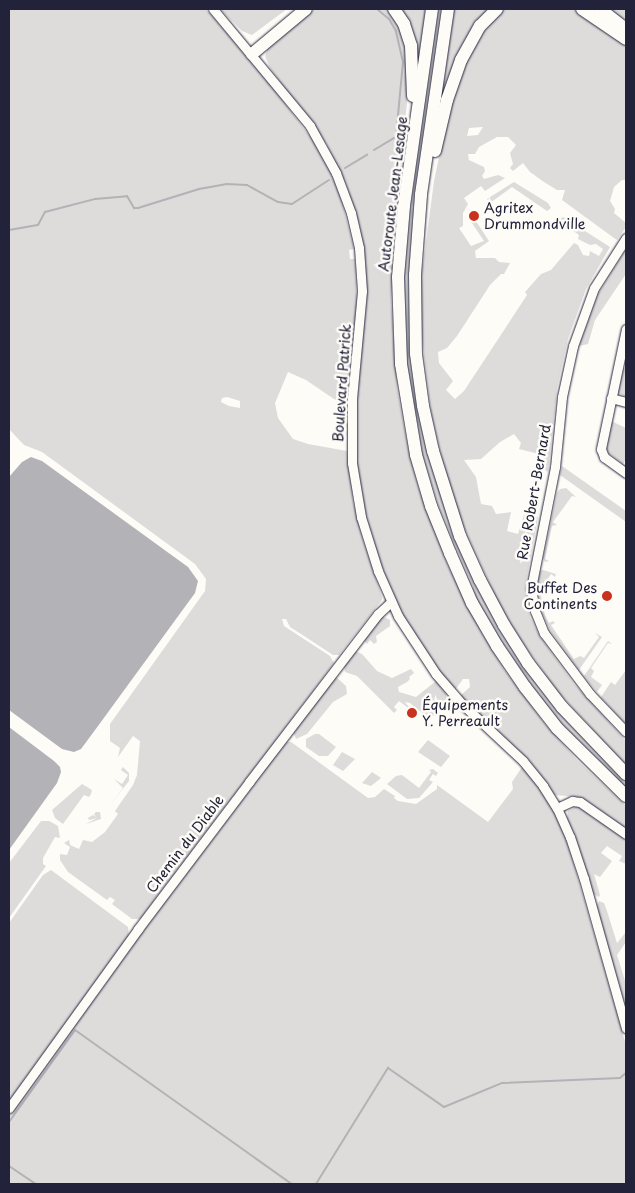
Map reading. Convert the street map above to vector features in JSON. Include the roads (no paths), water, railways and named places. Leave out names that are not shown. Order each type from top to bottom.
[{"type":"highway","points":[[249,52],[295,9]]},
{"type":"highway","points":[[249,52],[306,9]]},
{"type":"highway","points":[[394,9],[407,30],[412,56],[412,151]]},
{"type":"highway","name":"Autoroute Jean-Lesage","points":[[432,9],[400,244],[398,327],[406,403],[427,492],[460,577],[499,650],[552,723],[626,796]]},
{"type":"highway","name":"Autoroute Jean-Lesage","points":[[448,9],[419,214],[414,302],[418,370],[431,443],[452,514],[480,580],[523,655],[566,713],[626,774]]},
{"type":"highway","points":[[419,214],[457,68],[475,34],[497,9]]},
{"type":"highway","points":[[582,9],[626,39]]},
{"type":"highway","points":[[600,9],[626,29]]},
{"type":"street","name":"Boulevard Patrick","points":[[213,9],[314,133],[336,173],[351,214],[359,248],[362,291],[352,398],[352,463],[363,527],[391,602],[410,636],[442,681],[466,708],[525,763],[557,808],[584,880],[626,1028]]},
{"type":"street","name":"Rue Robert-Bernard","points":[[626,238],[594,288],[573,346],[562,397],[555,467],[532,592],[536,615],[548,638],[590,694],[626,732]]},
{"type":"street","points":[[626,329],[602,451],[604,457],[626,473]]},
{"type":"street","points":[[611,398],[626,402]]},
{"type":"street","name":"Chemin du Diable","points":[[9,1108],[138,929],[378,614],[391,602]]},
{"type":"street","points":[[557,808],[572,802],[580,802],[626,834]]},
{"type":"waterway","points":[[374,150],[396,137],[403,62],[396,31],[389,19],[377,9]]},
{"type":"waterway","points":[[345,168],[367,155]]},
{"type":"waterway","points":[[9,230],[38,225],[45,212],[95,199],[127,196],[134,208],[138,208],[199,189],[226,184],[247,185],[278,202],[292,204],[329,180]]},
{"type":"waterway","points":[[9,1122],[75,1030],[292,1184]]},
{"type":"waterway","points":[[316,1184],[388,1068],[444,1107],[502,1083],[620,1078],[626,1073]]},
{"type":"waterway","points":[[9,1166],[36,1184]]},
{"type":"place","name":"Agritex Drummondville","points":[[474,216]]},
{"type":"place","name":"Buffet Des Continents","points":[[607,596]]},
{"type":"place","name":"Équipements Y. Perreault","points":[[412,713]]}]
